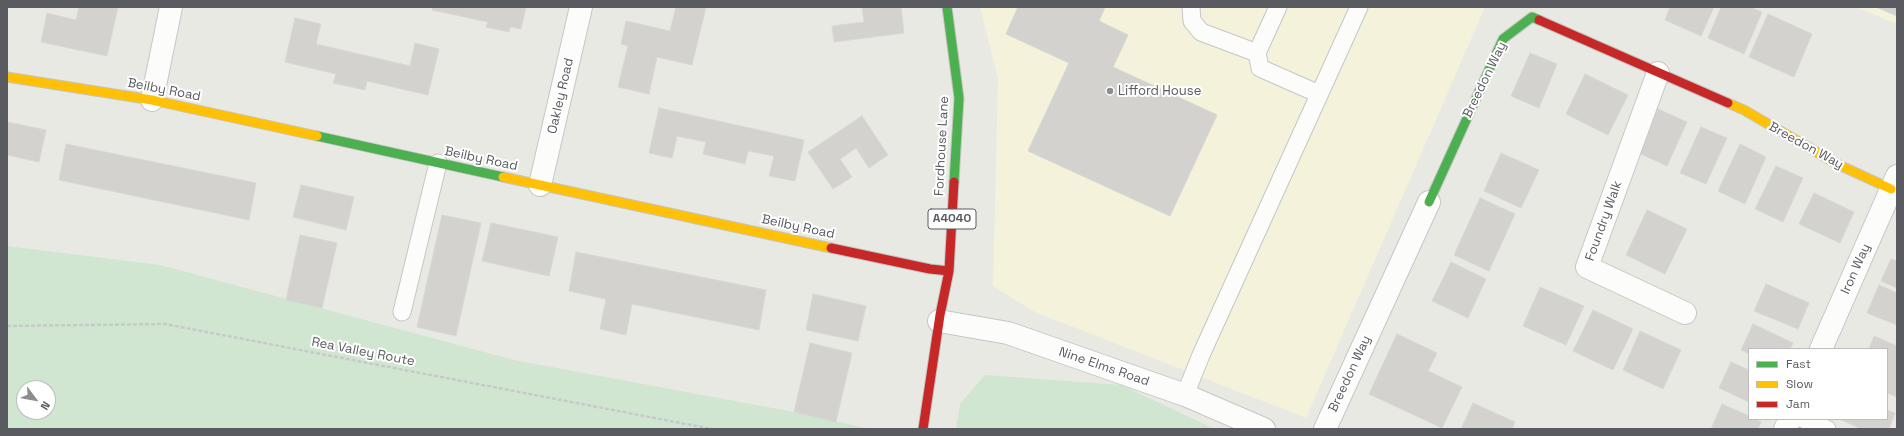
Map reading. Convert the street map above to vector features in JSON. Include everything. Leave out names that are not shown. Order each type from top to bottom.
[{"type":"street","points":[[152,100],[171,7]]},
{"type":"street","name":"Oakley Road","points":[[540,186],[581,7]]},
{"type":"street","name":"Fordhouse Lane","points":[[923,429],[939,321],[949,271],[959,98],[947,7]]},
{"type":"street","name":"Breedon Way","points":[[1325,429],[1503,40],[1532,17],[1744,110],[1836,164],[1895,186]]},
{"type":"street","name":"Foundry Walk","points":[[1658,73],[1588,267],[1685,313]]},
{"type":"street","name":"Beilby Road","points":[[7,77],[152,100],[540,186],[922,267],[949,271]]},
{"type":"street","name":"Iron Way","points":[[1820,348],[1895,186]]},
{"type":"street","name":"Nine Elms Road","points":[[939,321],[1008,333],[1186,395],[1264,429]]},
{"type":"street","points":[[1785,429],[1790,420]]},
{"type":"lane","points":[[1191,7],[1192,21],[1201,32],[1257,53]]},
{"type":"lane","points":[[1278,7],[1257,53],[1260,68],[1319,94]]},
{"type":"lane","points":[[1186,395],[1204,347],[1359,7]]},
{"type":"lane","points":[[402,312],[438,163]]},
{"type":"lane","points":[[1806,420],[1827,429]]},
{"type":"path","name":"Rea Valley Route","points":[[7,326],[165,324],[712,429]]},
{"type":"shaded area","points":[[980,7],[1485,7],[1306,418],[1035,312],[993,286],[998,79]]},
{"type":"shaded area","points":[[1855,7],[1897,7],[1897,24]]},
{"type":"green space","points":[[7,246],[160,265],[514,360],[794,412],[870,429],[7,429]]},
{"type":"green space","points":[[985,375],[1121,385],[1215,429],[956,429],[960,404]]},
{"type":"building","points":[[79,7],[118,7],[107,56],[41,42],[47,13],[76,20]]},
{"type":"building","points":[[433,7],[526,7],[521,29],[510,27],[509,32],[486,27],[488,22],[432,10]]},
{"type":"building","points":[[676,7],[706,7],[692,65],[657,57],[649,94],[618,87],[628,46],[621,44],[626,21],[670,31]]},
{"type":"building","points":[[862,7],[901,7],[904,33],[834,42],[832,26],[864,22]]},
{"type":"building","name":"Lifford House","points":[[1018,7],[1105,7],[1099,21],[1128,35],[1113,67],[1217,115],[1170,216],[1028,151],[1069,63],[1006,34]]},
{"type":"building","points":[[1670,7],[1714,7],[1701,36],[1665,20]]},
{"type":"building","points":[[1721,7],[1750,7],[1762,12],[1744,54],[1708,38]]},
{"type":"building","points":[[1876,7],[1897,7],[1897,16]]},
{"type":"building","points":[[1768,14],[1812,34],[1794,77],[1749,57]]},
{"type":"building","points":[[295,18],[321,24],[316,44],[410,66],[415,43],[439,49],[428,95],[367,81],[365,90],[333,83],[336,74],[285,62]]},
{"type":"building","points":[[1530,53],[1557,64],[1539,108],[1511,96]]},
{"type":"building","points":[[1585,74],[1628,95],[1608,135],[1566,114]]},
{"type":"building","points":[[659,108],[804,140],[795,181],[769,176],[774,156],[748,151],[745,164],[703,154],[706,142],[677,136],[672,158],[649,153]]},
{"type":"building","points":[[1658,109],[1687,122],[1667,166],[1639,153]]},
{"type":"building","points":[[862,116],[888,155],[869,168],[856,148],[840,159],[852,177],[833,189],[808,152]]},
{"type":"building","points":[[7,122],[46,130],[39,162],[7,155]]},
{"type":"building","points":[[1701,127],[1727,138],[1706,184],[1680,173]]},
{"type":"building","points":[[66,144],[256,183],[249,220],[59,180]]},
{"type":"building","points":[[1740,144],[1766,157],[1745,204],[1718,191]]},
{"type":"building","points":[[1501,153],[1539,170],[1521,208],[1484,191]]},
{"type":"building","points":[[1776,166],[1803,178],[1783,222],[1755,209]]},
{"type":"building","points":[[301,185],[354,197],[346,230],[293,217]]},
{"type":"building","points":[[1814,193],[1854,212],[1840,243],[1799,224]]},
{"type":"building","points":[[1480,198],[1515,214],[1489,271],[1454,255]]},
{"type":"building","points":[[1647,210],[1687,229],[1665,274],[1626,255]]},
{"type":"building","points":[[442,215],[481,223],[456,336],[417,327]]},
{"type":"building","points":[[491,223],[558,237],[549,276],[482,261]]},
{"type":"building","points":[[300,235],[337,243],[322,308],[286,300]]},
{"type":"building","points":[[576,252],[766,290],[759,330],[632,304],[626,335],[600,329],[606,299],[569,291]]},
{"type":"building","points":[[1891,259],[1897,261],[1897,288],[1881,281]]},
{"type":"building","points":[[1451,262],[1486,279],[1468,318],[1432,301]]},
{"type":"building","points":[[1766,284],[1809,303],[1798,329],[1754,311]]},
{"type":"building","points":[[1879,285],[1897,293],[1897,325],[1867,313]]},
{"type":"building","points":[[1540,287],[1584,306],[1566,345],[1523,326]]},
{"type":"building","points":[[813,294],[866,306],[858,341],[806,330]]},
{"type":"building","points":[[1593,310],[1633,329],[1613,370],[1573,351]]},
{"type":"building","points":[[1753,324],[1793,343],[1790,348],[1748,348],[1748,354],[1741,350]]},
{"type":"building","points":[[1640,331],[1681,350],[1663,389],[1623,370]]},
{"type":"building","points":[[1397,334],[1437,353],[1428,371],[1462,387],[1442,428],[1369,394]]},
{"type":"building","points":[[1874,336],[1897,346],[1897,397],[1888,393],[1888,348],[1869,348]]},
{"type":"building","points":[[810,343],[852,353],[836,422],[794,412]]},
{"type":"building","points":[[1731,362],[1748,370],[1748,402],[1719,388]]},
{"type":"building","points":[[1473,403],[1515,422],[1512,429],[1461,429]]},
{"type":"building","points":[[1722,404],[1748,416],[1748,420],[1757,420],[1761,422],[1758,429],[1711,429]]},
{"type":"building","points":[[1888,410],[1895,413],[1889,429],[1862,429],[1841,420],[1888,420]]},
{"type":"traffic: fast","points":[[947,7],[959,98],[954,182]]},
{"type":"traffic: fast","points":[[1429,202],[1503,39],[1532,17],[1539,20]]},
{"type":"traffic: fast","points":[[317,136],[503,177]]},
{"type":"traffic: slow","points":[[7,77],[152,100],[317,136]]},
{"type":"traffic: slow","points":[[1728,103],[1744,110],[1837,164],[1891,189]]},
{"type":"traffic: slow","points":[[503,177],[831,248]]},
{"type":"traffic: jam","points":[[1539,20],[1728,103]]},
{"type":"traffic: jam","points":[[923,429],[940,315],[949,271],[954,182]]},
{"type":"traffic: jam","points":[[831,248],[930,269],[949,271]]},
{"type":"place","name":"Lifford House","points":[[1110,91]]}]
